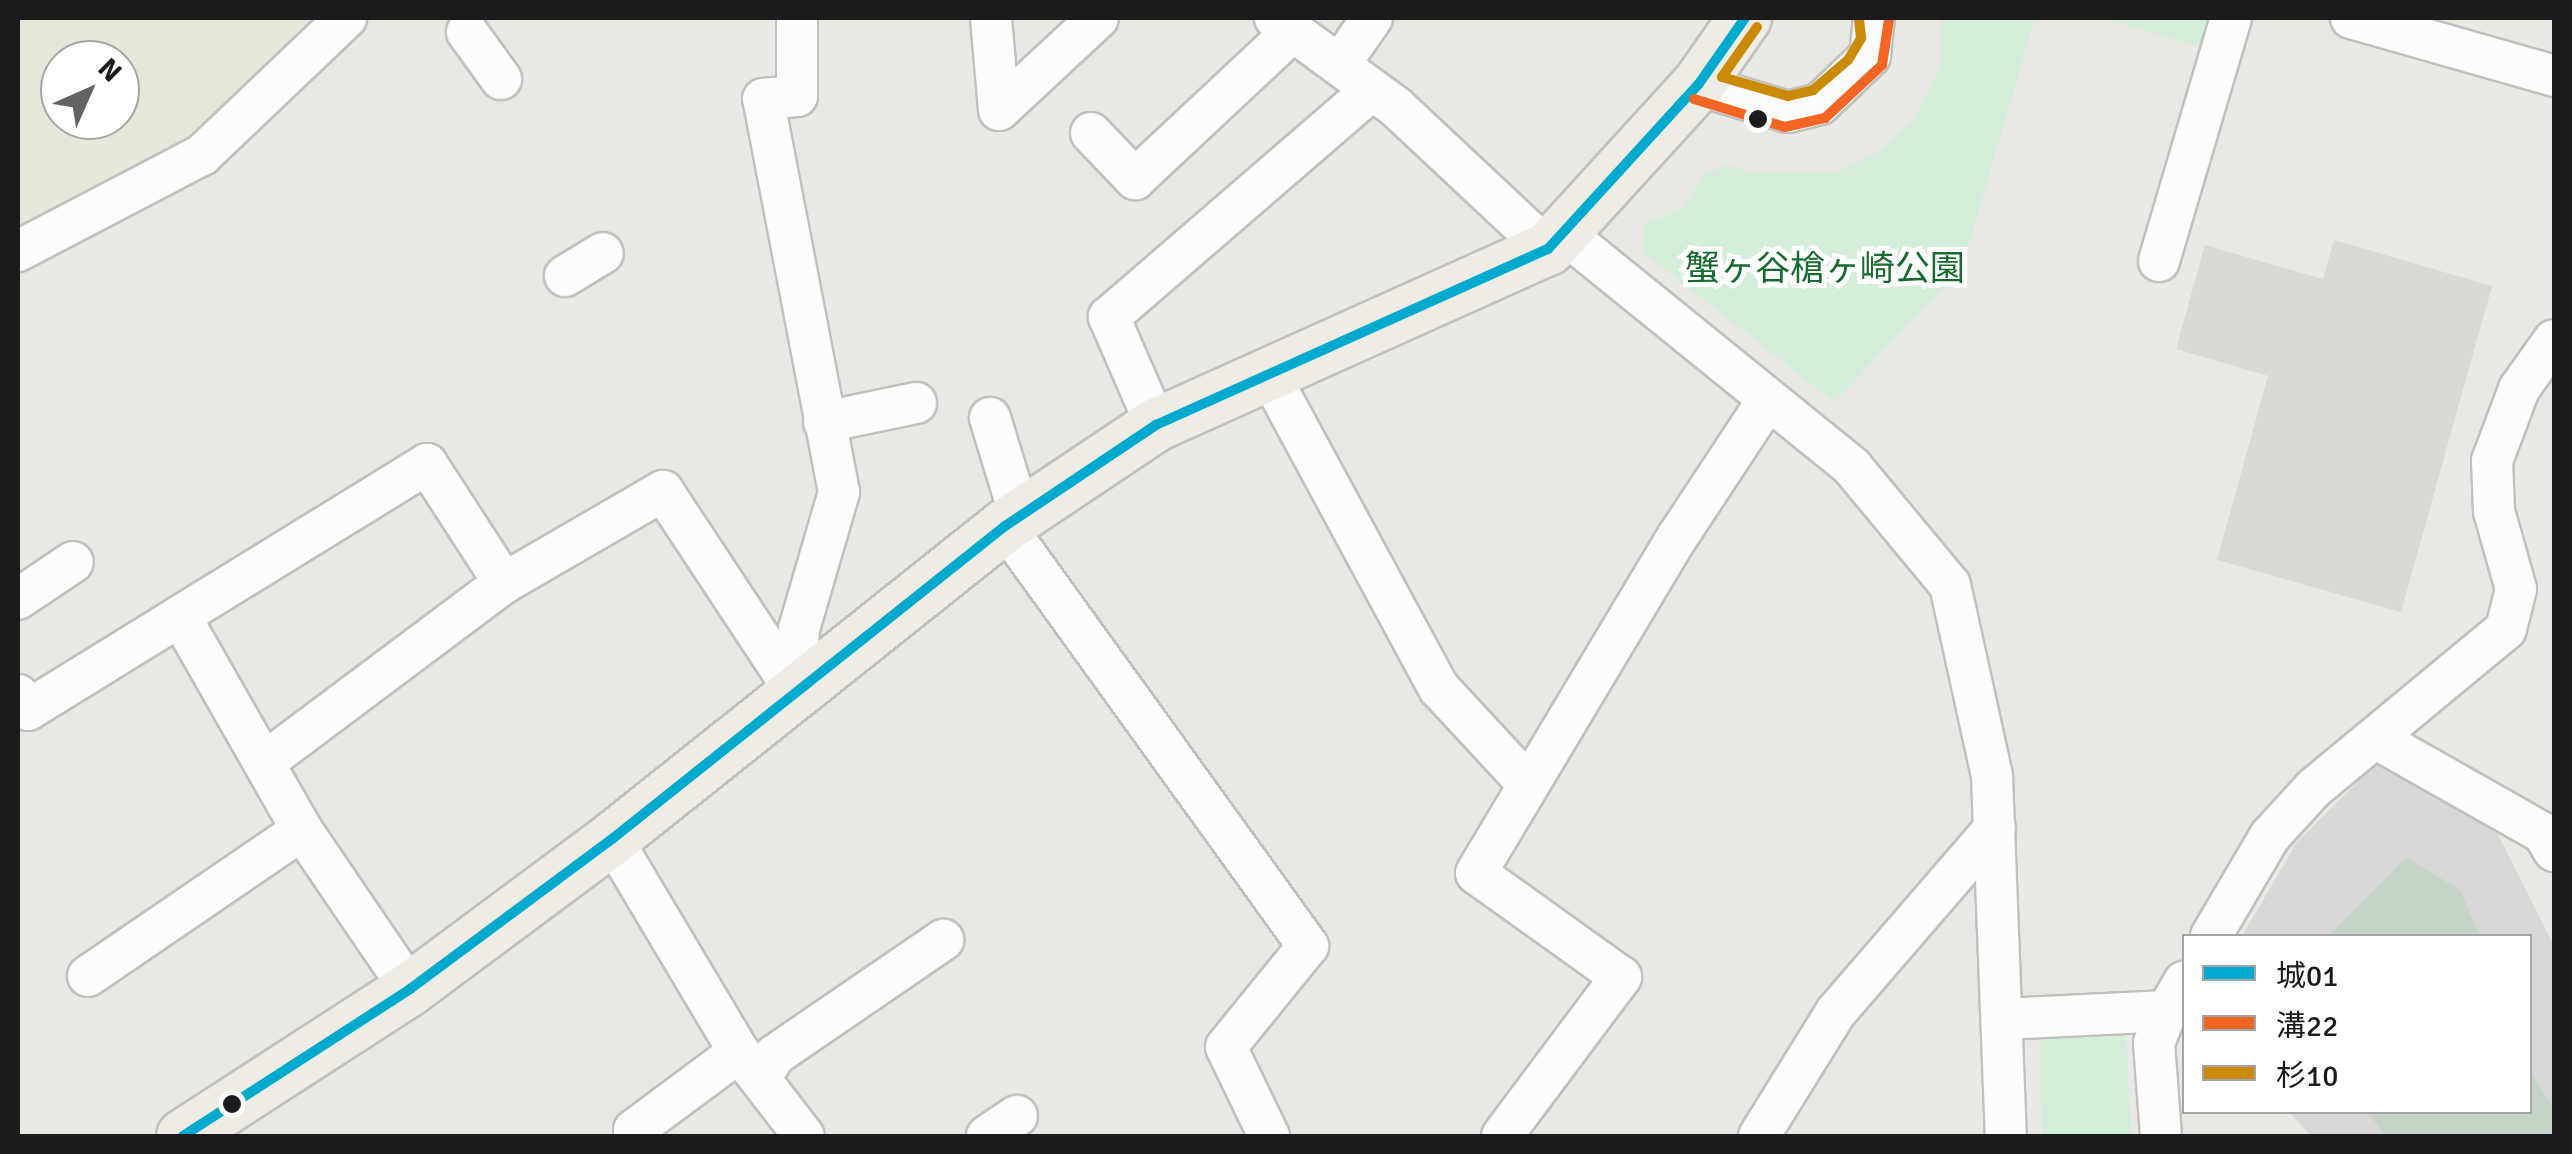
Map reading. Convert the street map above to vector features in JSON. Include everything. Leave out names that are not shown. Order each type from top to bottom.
[{"type":"main road","points":[[183,1136],[410,989],[612,839],[1012,521],[1156,425],[1557,242],[1698,84],[1733,23]]},
{"type":"street","points":[[18,250],[202,155],[346,18]]},
{"type":"street","points":[[795,691],[799,629],[839,492],[763,99],[797,96],[797,18]]},
{"type":"street","points":[[992,18],[999,110],[1098,18]]},
{"type":"street","points":[[1340,64],[1372,18]]},
{"type":"street","points":[[1698,84],[1788,112],[1820,104],[1870,56],[1874,18]]},
{"type":"street","points":[[2159,262],[2231,18]]},
{"type":"street","points":[[2351,18],[2554,76]]},
{"type":"street","points":[[1091,133],[1135,180],[1284,25],[1340,64],[1370,91],[1396,106],[1557,242],[1869,483],[1950,585],[1992,776],[2006,1136]]},
{"type":"street","points":[[467,32],[501,78]]},
{"type":"street","points":[[1156,425],[1109,318],[1370,91]]},
{"type":"street","points":[[565,276],[603,253]]},
{"type":"street","points":[[2212,934],[2270,836],[2314,788],[2469,664],[2506,629],[2515,610],[2516,589],[2494,512],[2492,460],[2519,389],[2554,340]]},
{"type":"street","points":[[1270,376],[1439,688],[1528,784]]},
{"type":"street","points":[[1502,1136],[1622,976],[1476,873],[1767,401]]},
{"type":"street","points":[[824,422],[916,402]]},
{"type":"street","points":[[990,418],[1012,521],[1308,946],[1226,1047],[1269,1136]]},
{"type":"street","points":[[18,695],[28,710],[426,464],[504,583]]},
{"type":"street","points":[[266,761],[504,583],[663,491],[795,691]]},
{"type":"street","points":[[18,599],[74,562]]},
{"type":"street","points":[[180,616],[302,830],[410,989]]},
{"type":"street","points":[[2375,738],[2543,833],[2554,851]]},
{"type":"street","points":[[1758,1136],[1836,1012],[1995,828]]},
{"type":"street","points":[[88,976],[302,830]]},
{"type":"street","points":[[612,839],[751,1063],[804,1136]]},
{"type":"street","points":[[638,1136],[634,1130],[751,1063],[774,1055],[943,940]]},
{"type":"street","points":[[2002,1019],[2176,996]]},
{"type":"street","points":[[2161,1136],[2154,1043],[2176,996]]},
{"type":"shaded area","points":[[2334,240],[2492,286],[2401,612],[2217,560],[2268,376],[2176,349],[2205,245],[2323,279]]},
{"type":"shaded area","points":[[2379,761],[2492,823],[2554,946],[2554,1136],[2311,1136],[2291,1114],[2532,1114],[2532,934],[2243,934],[2297,842]]},
{"type":"green space","points":[[18,18],[325,18],[199,132],[84,206],[18,232]]},
{"type":"green space","name":"蟹ヶ谷槍ヶ崎公園","points":[[1941,18],[2035,18],[1961,271],[1834,402],[1643,252],[1644,224],[1681,210],[1705,174],[1727,165],[1755,173],[1837,172],[1878,152],[1915,118],[1940,67]]},
{"type":"green space","points":[[2103,18],[2214,18],[2203,48]]},
{"type":"green space","points":[[2406,857],[2460,890],[2479,934],[2331,934]]},
{"type":"green space","points":[[2126,1029],[2131,1136],[2042,1136],[2039,1031]]},
{"type":"green space","points":[[2532,1075],[2554,1108],[2554,1136],[2385,1136],[2369,1114],[2532,1114]]},
{"type":"transit line","name":"城01","points":[[183,1136],[410,989],[612,839],[1005,526],[1156,425],[1548,249],[1698,85],[1745,18]]},
{"type":"transit line","name":"杉10","points":[[1757,27],[1722,77],[1788,96],[1813,90],[1848,60],[1861,38],[1859,19]]},
{"type":"transit line","name":"溝22","points":[[1694,99],[1785,127],[1825,118],[1882,65],[1889,20]]}]
